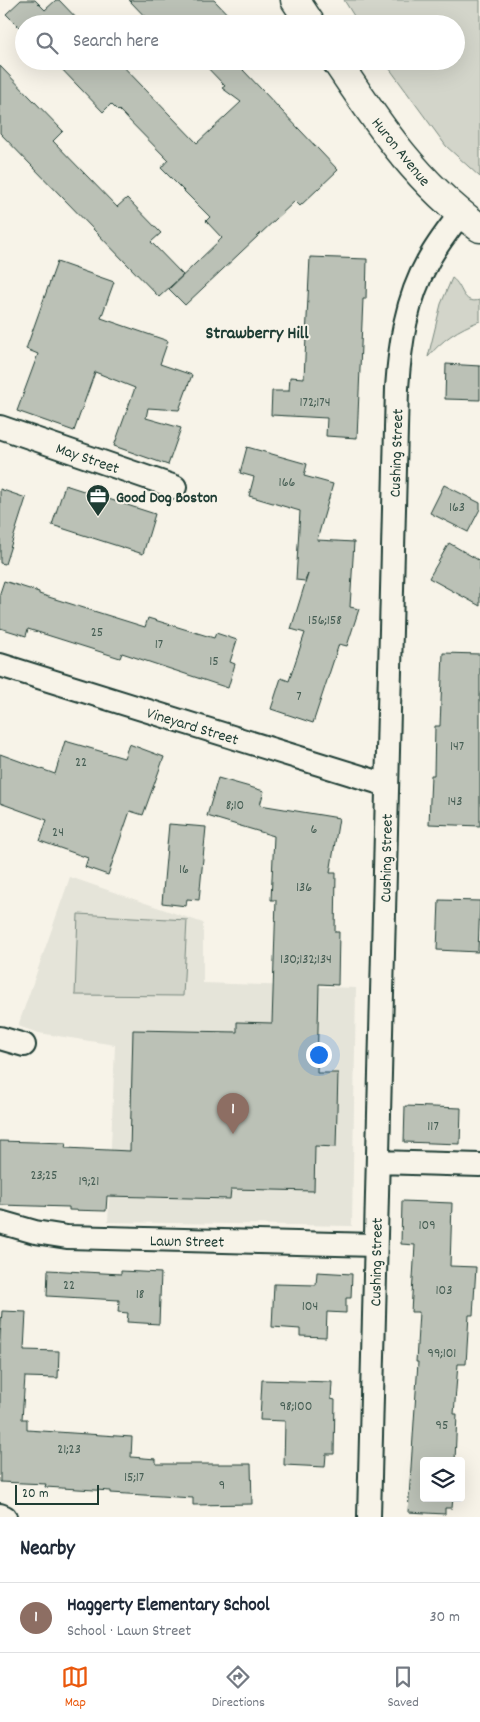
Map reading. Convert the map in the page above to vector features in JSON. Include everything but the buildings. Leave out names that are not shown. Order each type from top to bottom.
[{"type":"street","points":[[296,0],[305,15]]},
{"type":"street","name":"Huron Avenue","points":[[342,70],[398,150],[430,186],[470,220]]},
{"type":"street","name":"Cushing Street","points":[[369,1517],[396,408],[400,351],[410,306],[426,263],[438,243],[470,220]]},
{"type":"street","name":"May Street","points":[[0,427],[175,487]]},
{"type":"street","name":"Vineyard Street","points":[[0,665],[387,785]]},
{"type":"street","points":[[0,1038],[24,1045]]},
{"type":"street","points":[[378,1162],[480,1164]]},
{"type":"street","name":"Lawn Street","points":[[0,1222],[35,1232],[67,1237],[376,1245]]},
{"type":"street","points":[[0,1514],[5,1517]]},
{"type":"shaded area","points":[[344,0],[480,0],[480,177],[446,146],[391,70],[465,70],[465,15],[353,15]]},
{"type":"shaded area","points":[[452,278],[469,300],[480,300],[480,321],[451,336],[428,357],[441,304]]},
{"type":"shaded area","points":[[70,877],[203,923],[203,983],[356,988],[352,1226],[108,1222],[115,1045],[39,1033],[18,1026]]},
{"type":"shaded area","points":[[78,914],[187,920],[183,996],[75,995]]},
{"type":"place","name":"Good Dog Boston","points":[[98,517]]},
{"type":"place","name":"Haggerty Elementary School","points":[[233,1134]]},
{"type":"district","name":"Strawberry Hill","points":[[257,332]]}]
